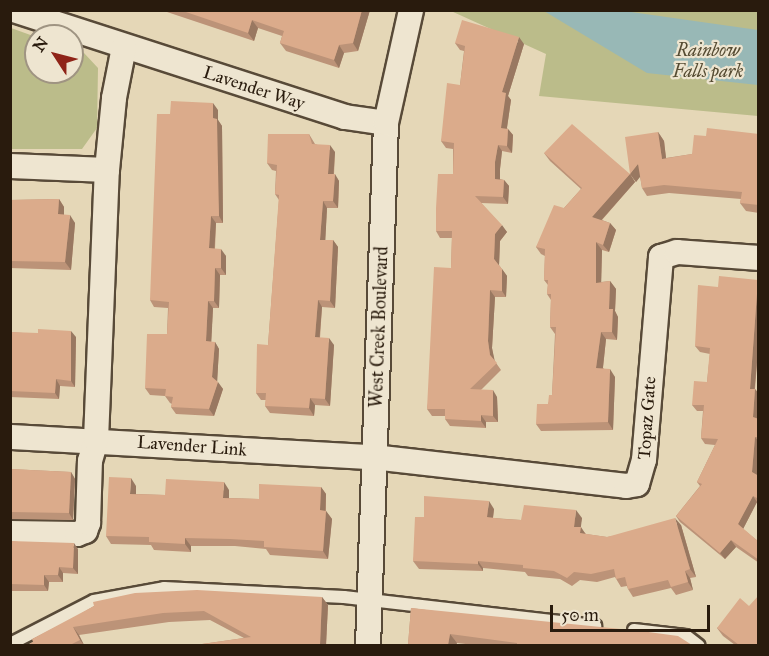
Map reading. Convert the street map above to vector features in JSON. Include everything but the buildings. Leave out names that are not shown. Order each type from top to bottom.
[{"type":"street","name":"Lavender Way","points":[[14,10],[345,117],[386,123]]},
{"type":"street","name":"West Creek Boulevard","points":[[368,645],[386,123],[411,10]]},
{"type":"street","points":[[10,533],[85,531],[90,461],[96,440],[107,170],[114,98],[124,47]]},
{"type":"street","points":[[10,166],[107,170]]},
{"type":"street","name":"Topaz Gate","points":[[374,457],[626,486],[637,484],[644,460],[661,256],[677,252],[759,258]]},
{"type":"street","name":"Lavender Link","points":[[10,437],[374,457]]},
{"type":"lane","points":[[10,644],[94,601],[164,588],[344,597],[369,602],[686,636],[699,645]]},
{"type":"green space","name":"Rainbow Falls park","points":[[451,11],[758,11],[758,116],[539,96],[546,54]]},
{"type":"green space","points":[[11,28],[24,33],[24,84],[84,84],[84,53],[98,68],[97,128],[82,149],[11,149]]},
{"type":"water","points":[[544,11],[624,11],[758,30],[758,85],[647,73]]}]
